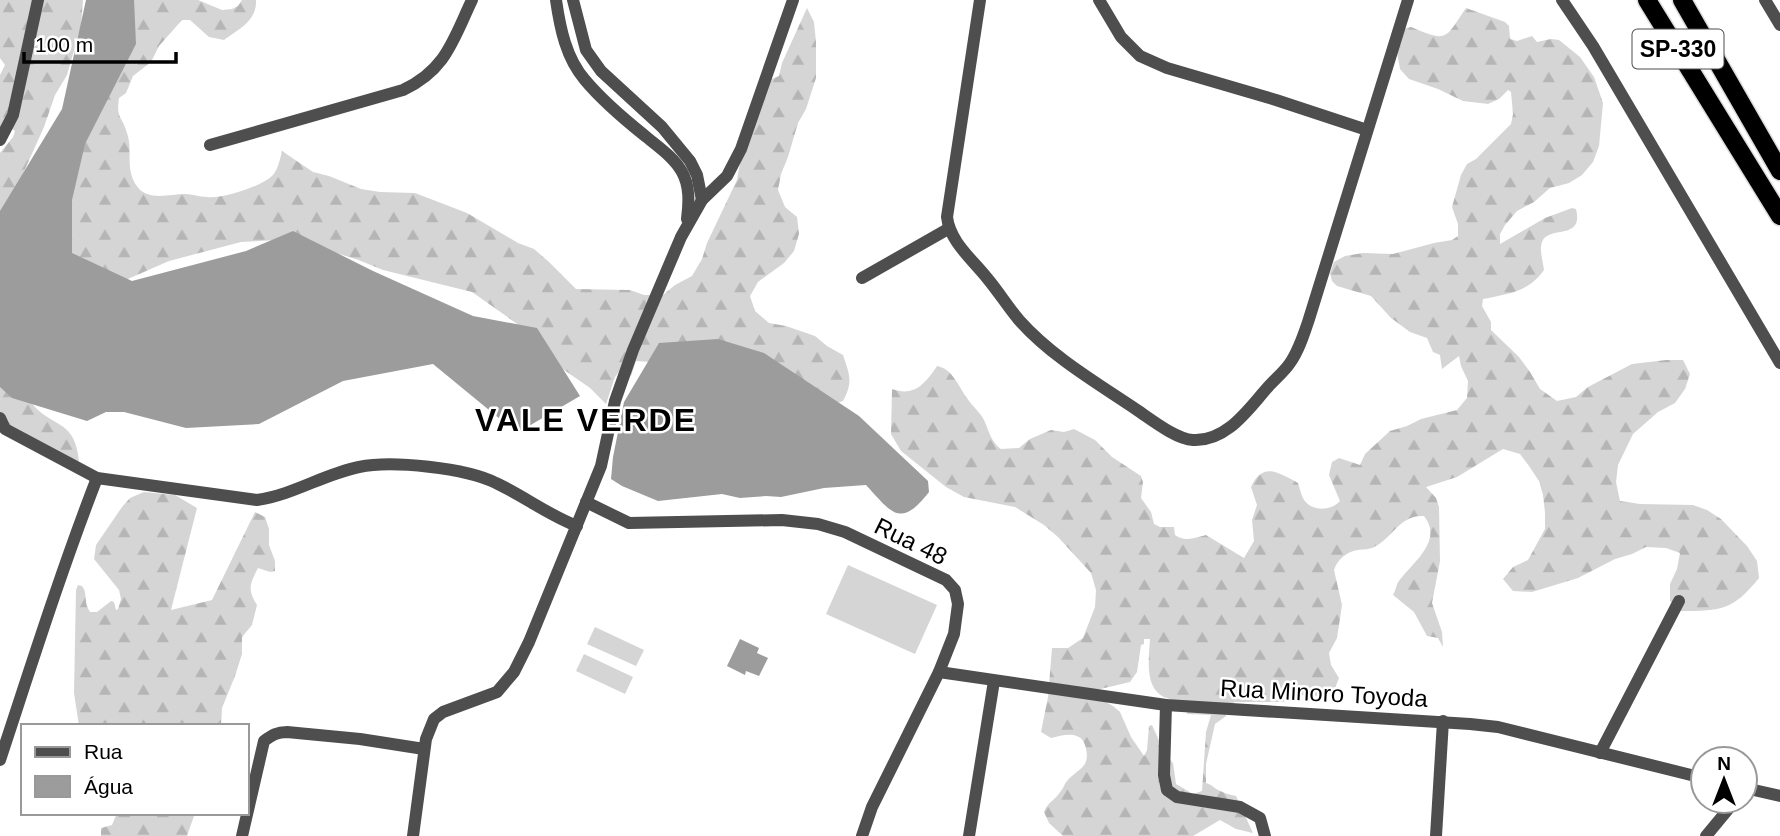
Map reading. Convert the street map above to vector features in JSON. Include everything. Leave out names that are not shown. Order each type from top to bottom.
[{"type":"highway","name":"SP-330","points":[[1647,0],[1780,216]]},
{"type":"highway","name":"SP-330","points":[[1682,0],[1780,171]]},
{"type":"street","points":[[0,140],[13,115],[38,0]]},
{"type":"street","points":[[210,145],[404,90],[419,83],[434,71],[446,55],[472,0]]},
{"type":"street","points":[[556,0],[565,43],[584,80],[682,170],[689,197],[686,227]]},
{"type":"street","points":[[573,0],[586,50],[601,71],[662,127],[690,161],[697,175],[702,200]]},
{"type":"street","points":[[414,836],[424,749],[434,719],[443,712],[497,692],[514,672],[530,642],[601,466],[615,401],[633,350],[686,227],[702,200],[727,176],[741,149],[793,0]]},
{"type":"street","points":[[980,0],[947,217],[948,229],[1019,320],[1048,347],[1094,382],[1158,424],[1192,440],[1221,433],[1243,417],[1290,363],[1300,345],[1408,0]]},
{"type":"street","points":[[1099,0],[1121,37],[1140,56],[1167,68],[1367,130]]},
{"type":"street","points":[[1562,0],[1593,46],[1780,363]]},
{"type":"street","points":[[1765,0],[1780,25]]},
{"type":"street","points":[[862,278],[948,229]]},
{"type":"street","points":[[2,426],[97,478],[257,500],[272,498],[357,467],[413,465],[472,474],[494,482],[556,518],[577,526]]},
{"type":"street","points":[[0,760],[97,478]]},
{"type":"street","name":"Rua 48","points":[[586,502],[629,523],[782,520],[818,524],[845,532],[946,580],[955,590],[958,612],[954,634],[939,673],[872,807],[862,836]]},
{"type":"street","points":[[1600,753],[1679,601]]},
{"type":"street","name":"Rua Minoro Toyoda","points":[[939,673],[1166,705],[1443,721],[1497,727],[1689,775]]},
{"type":"street","points":[[969,836],[994,681]]},
{"type":"street","points":[[1166,705],[1164,775],[1167,790],[1177,797],[1247,810],[1260,818],[1265,836]]},
{"type":"street","points":[[1436,836],[1443,721]]},
{"type":"street","points":[[248,813],[264,741],[279,732],[360,739],[424,749]]},
{"type":"street","points":[[1759,791],[1780,796]]},
{"type":"street","points":[[243,836],[248,815]]},
{"type":"street","points":[[1706,836],[1723,815]]},
{"type":"green space","points":[[0,0],[83,0],[81,26],[67,75],[55,95],[44,127],[0,221],[0,153],[15,131],[11,128],[0,135],[0,75],[5,65],[0,58]]},
{"type":"green space","points":[[125,0],[198,0],[222,10],[238,6],[242,0],[256,0],[254,14],[250,19],[224,40],[209,37],[190,20],[182,20],[159,46],[151,62],[133,76],[126,93],[119,98],[119,114],[129,139],[131,172],[136,185],[146,194],[214,197],[241,191],[272,176],[282,151],[313,172],[361,189],[415,193],[467,213],[518,243],[534,249],[576,289],[630,290],[644,295],[663,295],[692,276],[702,259],[737,180],[760,84],[779,76],[782,63],[807,8],[814,22],[816,78],[806,109],[798,123],[778,190],[785,207],[797,217],[799,234],[794,251],[784,263],[758,282],[750,296],[755,311],[769,323],[815,336],[843,355],[849,379],[843,401],[828,406],[650,362],[636,361],[631,376],[629,371],[621,369],[615,377],[606,404],[590,388],[557,365],[530,333],[472,292],[383,270],[299,242],[241,242],[169,261],[121,282],[69,256],[55,198]]},
{"type":"green space","points":[[1466,8],[1505,22],[1509,26],[1510,39],[1517,41],[1532,36],[1537,42],[1559,40],[1580,57],[1594,77],[1603,103],[1599,146],[1593,162],[1582,175],[1569,183],[1550,188],[1534,202],[1517,211],[1500,234],[1500,244],[1545,218],[1576,209],[1577,219],[1571,229],[1551,234],[1542,242],[1544,270],[1532,283],[1517,291],[1483,299],[1482,306],[1491,322],[1491,330],[1519,357],[1540,389],[1557,401],[1576,397],[1588,387],[1632,364],[1683,360],[1690,374],[1685,389],[1675,403],[1658,412],[1633,434],[1618,465],[1616,482],[1620,501],[1693,505],[1707,510],[1721,519],[1747,546],[1757,561],[1759,578],[1742,597],[1726,607],[1681,611],[1670,601],[1670,584],[1680,553],[1666,548],[1646,547],[1578,578],[1532,592],[1513,591],[1503,579],[1513,567],[1528,560],[1545,529],[1545,512],[1539,481],[1520,454],[1503,449],[1457,477],[1426,487],[1436,498],[1439,507],[1440,561],[1432,603],[1442,632],[1443,647],[1438,638],[1427,636],[1414,612],[1393,595],[1397,584],[1428,544],[1429,526],[1424,516],[1416,516],[1403,523],[1381,543],[1346,554],[1335,566],[1342,605],[1337,638],[1329,653],[1331,665],[1339,678],[1333,693],[1304,695],[1283,702],[1235,702],[1227,706],[1226,716],[1215,724],[1206,764],[1206,783],[1236,796],[1253,833],[1236,829],[1220,820],[1193,836],[1063,836],[1049,823],[1044,812],[1067,781],[1083,767],[1087,753],[1083,740],[1075,735],[1051,738],[1041,732],[1048,697],[1052,648],[1068,648],[1083,638],[1095,607],[1096,590],[1091,573],[1044,525],[1015,507],[964,497],[946,487],[901,451],[891,434],[892,389],[913,390],[928,378],[937,366],[943,368],[951,374],[980,414],[993,440],[1001,449],[1019,448],[1030,439],[1051,430],[1064,432],[1074,429],[1095,440],[1112,457],[1141,476],[1141,498],[1151,512],[1154,524],[1174,527],[1175,535],[1182,538],[1206,535],[1244,558],[1254,541],[1252,520],[1257,505],[1251,487],[1261,474],[1278,473],[1298,483],[1304,500],[1312,507],[1332,507],[1340,501],[1329,475],[1332,462],[1339,458],[1360,465],[1365,454],[1390,431],[1421,419],[1457,410],[1467,398],[1468,381],[1459,356],[1442,369],[1440,355],[1433,352],[1427,338],[1410,332],[1391,318],[1371,296],[1337,286],[1330,273],[1334,262],[1345,256],[1363,253],[1393,254],[1452,240],[1458,236],[1458,224],[1452,207],[1461,175],[1467,164],[1476,159],[1511,124],[1511,92],[1508,90],[1499,99],[1488,104],[1463,101],[1409,79],[1400,69],[1397,52],[1400,36],[1406,28],[1411,27],[1432,35],[1444,35]],"holes":[[[1144,639],[1150,639],[1149,671],[1153,686],[1164,697],[1186,705],[1187,714],[1211,715],[1206,732],[1202,791],[1193,794],[1176,784],[1173,763],[1165,754],[1152,725],[1149,726],[1144,756],[1131,737],[1120,712],[1093,695],[1092,691],[1130,682],[1137,672],[1141,645],[1144,644]]]},
{"type":"green space","points":[[0,332],[29,399],[36,408],[60,424],[72,437],[79,461],[64,461],[0,421]]},
{"type":"green space","points":[[144,492],[175,495],[197,508],[171,610],[212,600],[255,512],[265,517],[275,571],[258,568],[252,583],[252,595],[257,605],[252,625],[242,637],[242,654],[222,708],[221,724],[79,724],[74,693],[76,590],[78,585],[84,589],[90,612],[97,612],[111,601],[114,602],[116,610],[118,609],[121,599],[119,590],[94,559],[96,545],[130,498]]},
{"type":"green space","points":[[848,565],[937,605],[915,654],[826,614]]},
{"type":"green space","points":[[595,627],[644,650],[636,666],[587,644]]},
{"type":"green space","points":[[584,654],[633,677],[625,694],[576,671]]},
{"type":"green space","points":[[116,815],[194,815],[187,836],[101,836],[101,828],[112,825]]},
{"type":"water","points":[[86,0],[134,0],[136,44],[85,144],[72,200],[72,253],[132,281],[246,251],[293,231],[473,316],[537,328],[580,396],[517,433],[433,364],[343,381],[259,424],[186,428],[124,412],[106,412],[87,421],[12,398],[0,387],[0,211],[62,109]]},
{"type":"water","points":[[718,339],[764,353],[859,416],[928,481],[929,492],[911,510],[896,513],[866,485],[824,488],[781,497],[740,498],[722,494],[658,501],[611,479],[624,402],[659,343]]},
{"type":"water","points":[[740,639],[759,648],[757,653],[768,658],[759,676],[746,671],[745,675],[727,666]]},
{"type":"district","name":"VALE VERDE","points":[[586,420]]}]
